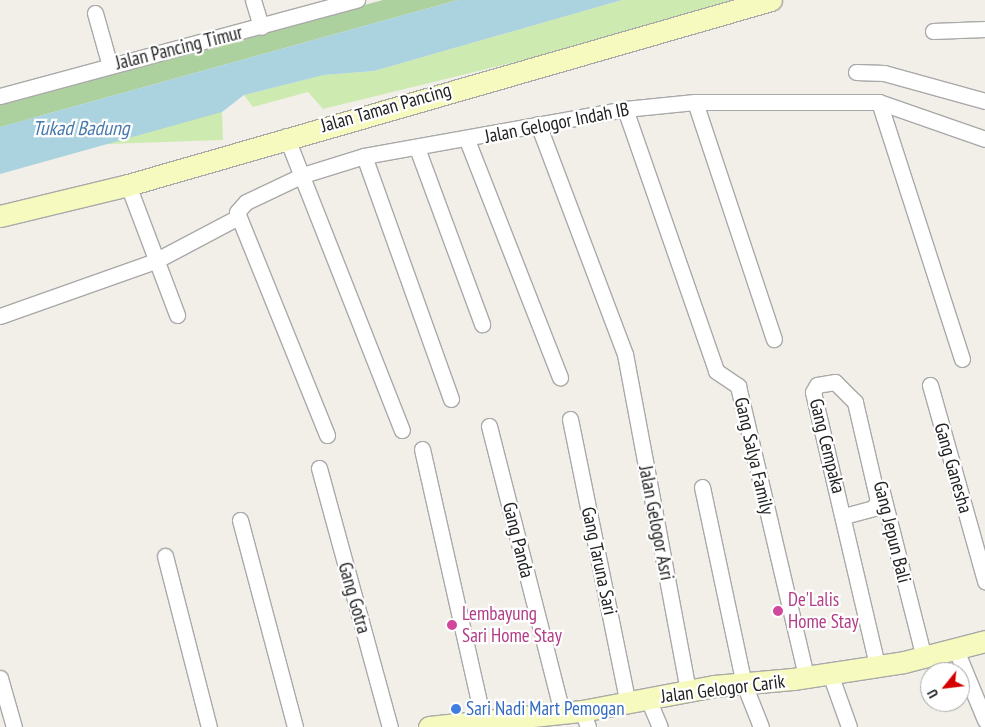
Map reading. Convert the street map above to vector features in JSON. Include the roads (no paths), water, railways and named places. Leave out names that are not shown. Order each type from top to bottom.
[{"type":"street","points":[[252,0],[261,27]]},
{"type":"street","name":"Jalan Pancing Timur","points":[[0,96],[357,0]]},
{"type":"street","name":"Jalan Taman Pancing","points":[[0,216],[128,184],[286,136],[771,0]]},
{"type":"street","points":[[95,13],[110,66]]},
{"type":"street","points":[[933,31],[985,29]]},
{"type":"street","points":[[856,72],[884,73],[985,101]]},
{"type":"street","points":[[696,102],[774,339]]},
{"type":"street","name":"Jalan Gelogor Indah IB","points":[[0,316],[155,260],[238,217],[241,204],[304,175],[364,156],[467,140],[538,124],[625,109],[696,102],[878,102],[984,141]]},
{"type":"street","points":[[878,102],[962,359]]},
{"type":"street","name":"Gang Salya Family","points":[[625,109],[716,371],[738,386],[806,677]]},
{"type":"street","name":"Jalan Gelogor Asri","points":[[538,124],[626,354],[688,691]]},
{"type":"street","points":[[286,136],[304,175],[402,430]]},
{"type":"street","points":[[467,140],[560,377]]},
{"type":"street","points":[[418,148],[482,324]]},
{"type":"street","points":[[364,156],[451,399]]},
{"type":"street","points":[[128,184],[177,315]]},
{"type":"street","points":[[238,217],[327,435]]},
{"type":"street","name":"Gang Cempaka","points":[[844,516],[873,508],[878,501],[855,402],[835,382],[817,385],[813,392],[844,516],[877,665]]},
{"type":"street","name":"Gang Ganesha","points":[[930,385],[985,581]]},
{"type":"street","name":"Gang Jepun Bali","points":[[862,406],[924,658]]},
{"type":"street","name":"Gang Taruna Sari","points":[[570,419],[638,701],[660,727]]},
{"type":"street","name":"Gang Panda","points":[[488,426],[577,717]]},
{"type":"street","points":[[422,449],[478,722]]},
{"type":"street","name":"Gang Gotra","points":[[319,468],[390,727]]},
{"type":"street","points":[[702,487],[744,684],[761,727]]},
{"type":"street","points":[[240,520],[295,727]]},
{"type":"street","points":[[165,556],[209,727]]},
{"type":"street","name":"Jalan Gelogor Carik","points":[[430,727],[478,722],[577,717],[638,701],[688,691],[806,677],[829,671],[924,658],[985,640]]},
{"type":"street","points":[[956,650],[985,720]]},
{"type":"street","points":[[829,671],[849,727]]},
{"type":"street","points":[[0,678],[14,727]]},
{"type":"water","name":"Tukad Badung","points":[[458,0],[622,0],[374,71],[324,75],[244,95],[222,112],[0,174],[0,127]]},
{"type":"place","name":"De'Lalis Home Stay","points":[[778,611]]},
{"type":"place","name":"Lembayung Sari Home Stay","points":[[452,625]]},
{"type":"place","name":"Sari Nadi Mart Pemogan","points":[[456,709]]}]
